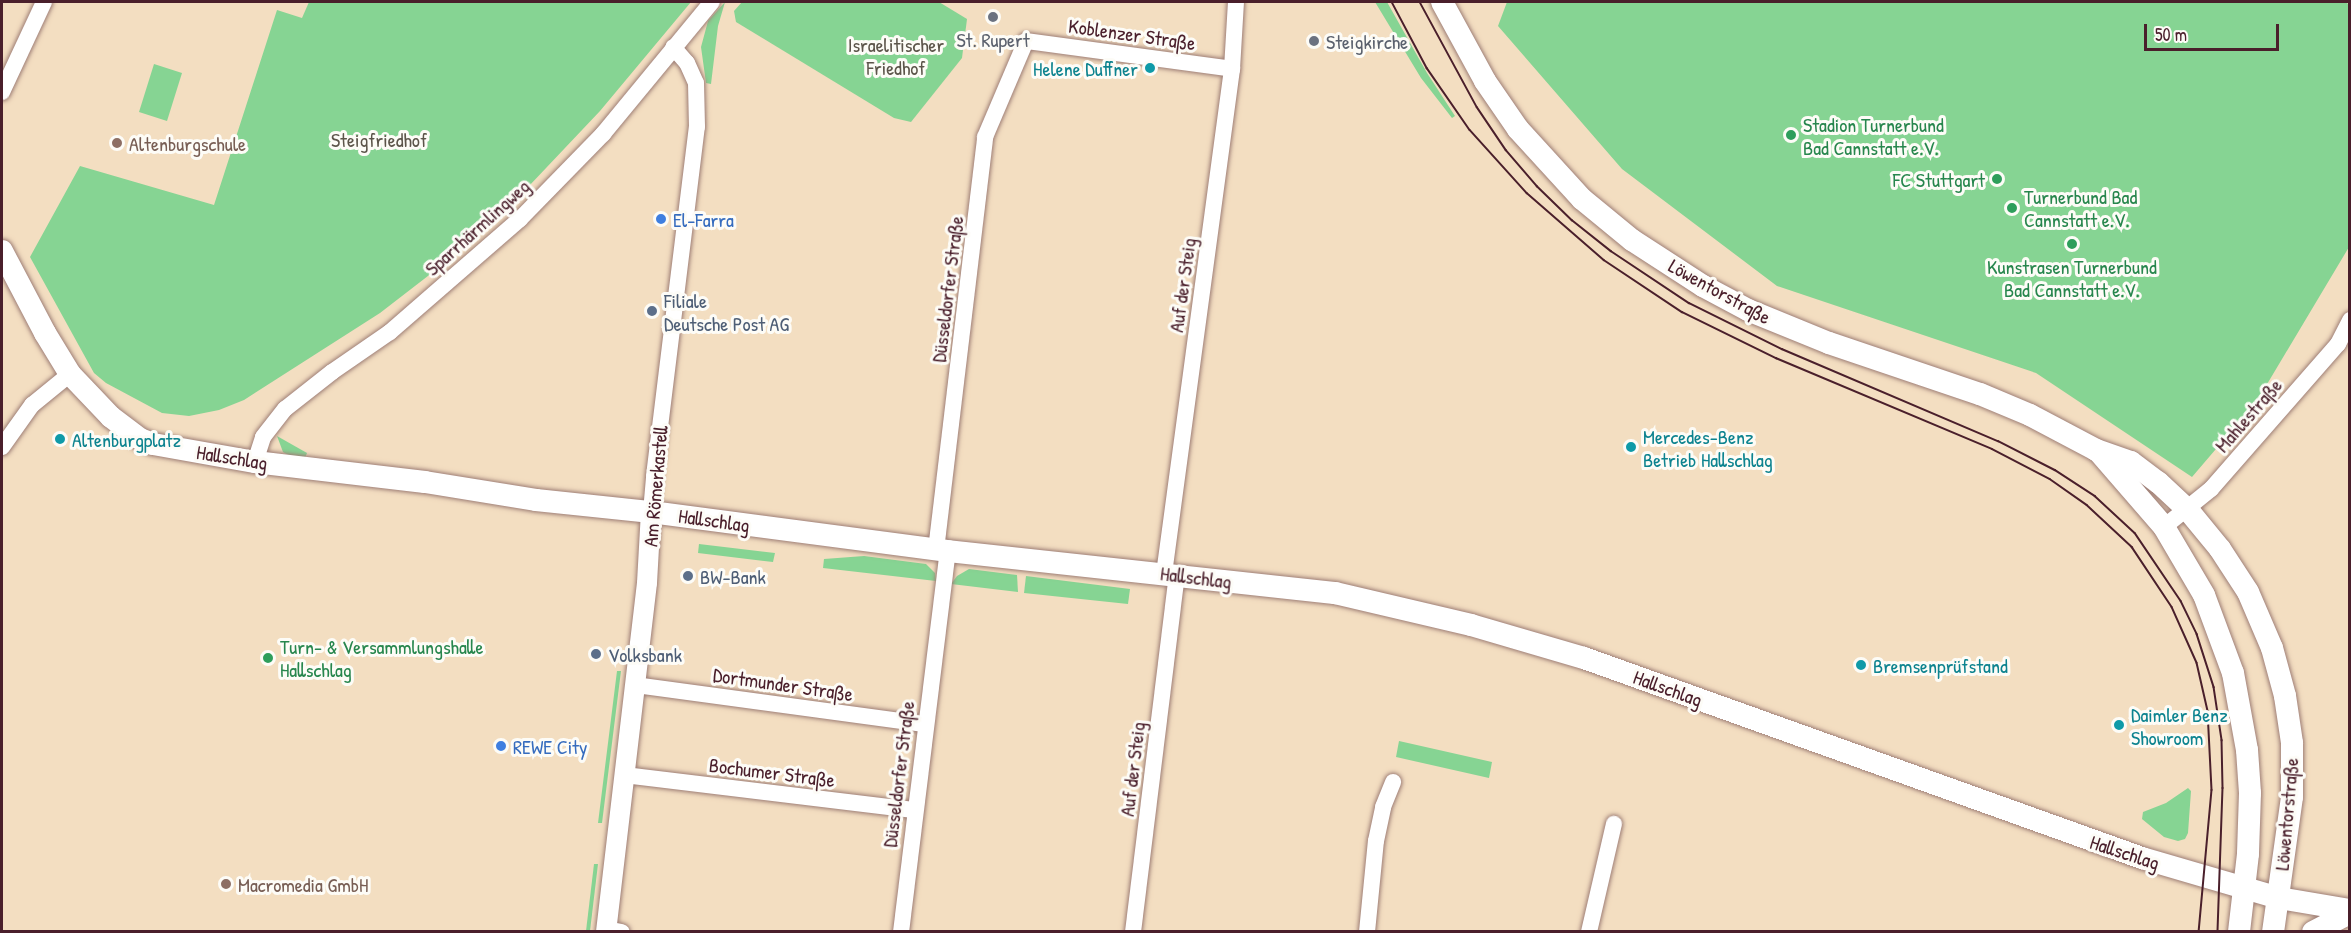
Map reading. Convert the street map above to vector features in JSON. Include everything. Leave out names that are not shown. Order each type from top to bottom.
[{"type":"main road","name":"Löwentorstraße","points":[[1442,2],[1485,81],[1518,129],[1582,199],[1632,240],[1703,286],[1748,310],[1829,343],[1980,394],[2030,415],[2096,450],[2131,462],[2158,482],[2187,510],[2220,549],[2248,592],[2272,648],[2285,696],[2292,743],[2292,797],[2273,932]]},
{"type":"main road","name":"Hallschlag","points":[[2,251],[45,333],[70,374],[111,417],[140,439],[172,448],[255,462],[425,482],[536,500],[651,512],[942,550],[1335,592],[1471,625],[1584,658],[1855,757],[1975,796],[2100,844],[2278,898],[2349,911]]},
{"type":"main road","name":"Löwentorstraße","points":[[2096,450],[2164,527],[2204,595],[2233,673],[2247,750],[2250,793],[2239,932]]},
{"type":"main road","points":[[2313,932],[2349,911]]},
{"type":"street","points":[[2,92],[44,2]]},
{"type":"street","name":"Sparrhärmlingweg","points":[[255,462],[263,437],[285,409],[332,372],[390,332],[520,219],[603,134],[712,2]]},
{"type":"street","name":"Auf der Steig","points":[[1132,932],[1171,574],[1232,69],[1236,2]]},
{"type":"street","name":"Koblenzer Straße","points":[[1026,41],[1232,69]]},
{"type":"street","name":"Düsseldorfer Straße","points":[[901,932],[925,724],[985,137],[1026,41]]},
{"type":"street","name":"Am Römerkastell","points":[[611,931],[654,476],[697,127],[696,83],[687,63],[673,47]]},
{"type":"street","name":"Mahlestraße","points":[[2164,527],[2211,489],[2344,347],[2349,320]]},
{"type":"street","points":[[2,447],[32,405],[70,374]]},
{"type":"street","name":"Dortmunder Straße","points":[[635,685],[925,724]]},
{"type":"street","name":"Bochumer Straße","points":[[624,775],[914,810]]},
{"type":"street","points":[[1367,932],[1376,841],[1383,807],[1393,782]]},
{"type":"street","points":[[1589,932],[1614,824]]},
{"type":"green space","name":"Steigfriedhof","points":[[309,2],[691,2],[600,111],[511,205],[437,269],[380,313],[244,400],[219,410],[189,416],[162,413],[106,383],[94,373],[30,257],[80,166],[214,205],[277,10],[302,18]]},
{"type":"green space","points":[[725,2],[718,26],[711,84],[706,83],[701,47],[708,21]]},
{"type":"green space","name":"Israelitischer Friedhof","points":[[742,2],[939,2],[967,19],[962,58],[911,122],[894,118],[736,22],[734,11]]},
{"type":"green space","points":[[1375,2],[1387,2],[1427,73],[1455,116],[1452,118],[1421,78]]},
{"type":"green space","name":"Turnerbund Bad Cannstatt e.V.","points":[[1507,2],[2345,2],[2350,5],[2349,247],[2257,401],[2192,477],[2036,373],[1777,286],[1622,169],[1498,26]]},
{"type":"green space","points":[[154,64],[182,73],[167,121],[139,112]]},
{"type":"green space","points":[[277,436],[307,453],[305,458],[290,456],[283,452]]},
{"type":"green space","points":[[699,544],[775,553],[773,562],[698,553]]},
{"type":"green space","points":[[864,556],[926,564],[935,573],[936,581],[823,568],[824,559]]},
{"type":"green space","points":[[969,569],[1017,575],[1018,592],[951,584],[957,576]]},
{"type":"green space","points":[[1026,576],[1130,589],[1128,604],[1024,593]]},
{"type":"green space","points":[[617,671],[621,671],[602,823],[598,823]]},
{"type":"green space","points":[[1399,741],[1492,762],[1489,778],[1396,757]]},
{"type":"green space","points":[[2188,788],[2191,791],[2188,833],[2185,839],[2178,841],[2164,837],[2142,819],[2143,812],[2166,803]]},
{"type":"green space","points":[[594,864],[598,864],[590,931],[586,931]]},
{"type":"tram line","points":[[1392,2],[1427,68],[1470,130],[1527,193],[1604,260],[1682,312],[1776,358],[1992,449],[2050,479],[2087,505],[2132,547],[2172,607],[2197,663],[2208,711],[2212,790],[2199,932]]},
{"type":"tram line","points":[[1420,2],[1477,107],[1506,150],[1537,186],[1572,220],[1611,251],[1689,303],[1782,349],[1998,441],[2055,470],[2095,496],[2135,533],[2181,601],[2197,634],[2214,687],[2222,740],[2223,788],[2218,932]]},
{"type":"place","name":"St. Rupert","points":[[993,17]]},
{"type":"place","name":"Steigkirche","points":[[1314,41]]},
{"type":"place","name":"Helene Duffner","points":[[1150,68]]},
{"type":"place","name":"Stadion Turnerbund Bad Cannstatt e.V.","points":[[1791,135]]},
{"type":"place","name":"Altenburgschule","points":[[117,143]]},
{"type":"place","name":"FC Stuttgart","points":[[1997,179]]},
{"type":"place","name":"Turnerbund Bad Cannstatt e.V.","points":[[2012,208]]},
{"type":"place","name":"El-Farra","points":[[661,219]]},
{"type":"place","name":"Kunstrasen Turnerbund Bad Cannstatt e.V.","points":[[2072,244]]},
{"type":"place","name":"Filiale Deutsche Post AG","points":[[652,311]]},
{"type":"place","name":"Altenburgplatz","points":[[60,439]]},
{"type":"place","name":"Mercedes-Benz Betrieb Hallschlag","points":[[1631,447]]},
{"type":"place","name":"BW-Bank","points":[[688,576]]},
{"type":"place","name":"Volksbank","points":[[596,654]]},
{"type":"place","name":"Turn- & Versammlungshalle Hallschlag","points":[[268,658]]},
{"type":"place","name":"Bremsenprüfstand","points":[[1861,665]]},
{"type":"place","name":"Daimler Benz Showroom","points":[[2119,725]]},
{"type":"place","name":"REWE City","points":[[501,746]]},
{"type":"place","name":"Macromedia GmbH","points":[[226,884]]}]
